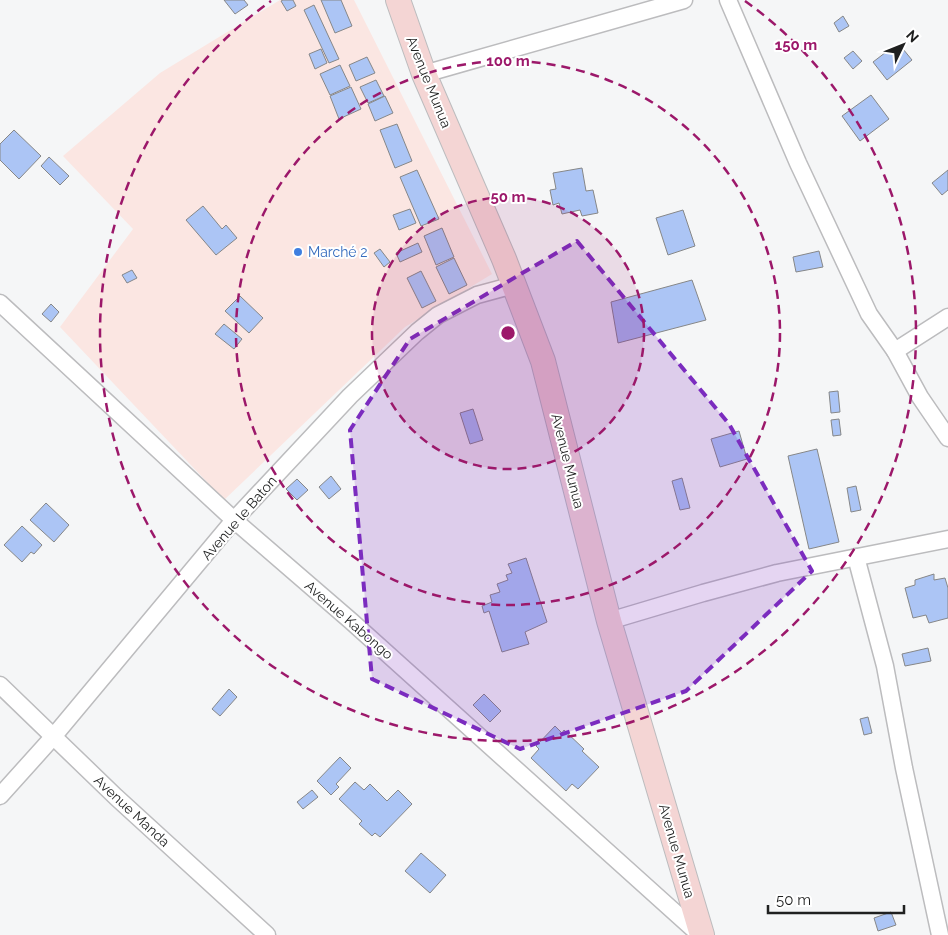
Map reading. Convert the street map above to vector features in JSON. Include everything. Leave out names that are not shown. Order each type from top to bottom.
[{"type":"main road","name":"Avenue Munua","points":[[398,0],[424,74],[514,285],[543,361],[609,621],[701,935]]},
{"type":"street","points":[[424,74],[684,0]]},
{"type":"street","points":[[728,0],[838,250],[869,314],[895,351],[920,397],[948,438]]},
{"type":"street","name":"Avenue le Baton","points":[[0,796],[53,737],[234,520],[350,396],[417,332],[438,315],[477,295],[514,285]]},
{"type":"street","name":"Avenue Kabongo","points":[[0,303],[234,520],[351,621],[701,935]]},
{"type":"street","points":[[895,351],[948,317]]},
{"type":"street","points":[[609,621],[776,573],[948,539]]},
{"type":"street","points":[[856,557],[885,666],[904,768],[940,935]]},
{"type":"street","name":"Avenue Manda","points":[[0,684],[53,737],[267,935]]},
{"type":"highlighted area","points":[[577,241],[729,424],[812,571],[686,691],[520,749],[372,679],[350,430],[410,339]]},
{"type":"shaded area","name":"Marché 2","points":[[280,0],[354,0],[492,274],[405,327],[224,500],[60,327],[133,229],[63,156],[160,73]]},
{"type":"building","points":[[224,0],[244,0],[248,5],[235,14]]},
{"type":"building","points":[[293,0],[296,6],[287,11],[281,1]]},
{"type":"building","points":[[321,0],[341,0],[352,26],[335,33]]},
{"type":"building","points":[[314,5],[339,59],[329,63],[304,10]]},
{"type":"building","points":[[843,16],[849,26],[839,32],[834,23]]},
{"type":"building","points":[[321,49],[327,63],[315,69],[309,54]]},
{"type":"building","points":[[890,49],[895,55],[903,49],[912,60],[887,80],[873,62]]},
{"type":"building","points":[[853,51],[862,61],[853,69],[844,58]]},
{"type":"building","points":[[367,57],[375,73],[356,81],[349,65]]},
{"type":"building","points":[[340,65],[350,86],[330,95],[320,74]]},
{"type":"building","points":[[376,80],[384,96],[368,103],[360,87]]},
{"type":"building","points":[[351,87],[361,109],[339,119],[330,96]]},
{"type":"building","points":[[871,95],[889,119],[860,141],[842,116]]},
{"type":"building","points":[[385,96],[393,113],[375,121],[368,104]]},
{"type":"building","points":[[397,124],[412,161],[395,168],[380,130]]},
{"type":"building","points":[[14,130],[41,156],[19,179],[0,160],[0,144]]},
{"type":"building","points":[[49,157],[69,176],[60,185],[41,166]]},
{"type":"building","points":[[582,168],[586,191],[593,190],[598,213],[582,216],[580,210],[562,214],[559,203],[553,205],[550,190],[556,189],[553,173]]},
{"type":"building","points":[[417,170],[439,219],[421,226],[400,177]]},
{"type":"building","points":[[948,170],[948,190],[942,195],[932,183]]},
{"type":"building","points":[[203,206],[222,229],[226,225],[237,238],[216,255],[186,220]]},
{"type":"building","points":[[410,209],[416,223],[399,230],[393,215]]},
{"type":"building","points":[[683,210],[695,246],[668,255],[656,218]]},
{"type":"building","points":[[442,228],[454,257],[436,265],[424,236]]},
{"type":"building","points":[[418,243],[422,252],[400,262],[396,253]]},
{"type":"building","points":[[380,249],[390,262],[384,267],[374,253]]},
{"type":"building","points":[[819,251],[823,267],[796,272],[793,257]]},
{"type":"building","points":[[454,258],[467,285],[449,294],[436,267]]},
{"type":"building","points":[[132,270],[137,278],[127,283],[122,275]]},
{"type":"building","points":[[421,271],[436,301],[422,308],[407,278]]},
{"type":"building","points":[[692,280],[706,320],[618,343],[611,302]]},
{"type":"building","points":[[240,296],[263,318],[249,333],[225,311]]},
{"type":"building","points":[[51,304],[59,312],[51,322],[42,314]]},
{"type":"building","points":[[224,324],[242,339],[234,349],[215,334]]},
{"type":"building","points":[[838,391],[840,412],[831,413],[829,392]]},
{"type":"building","points":[[473,409],[483,440],[470,444],[460,413]]},
{"type":"building","points":[[839,419],[841,435],[833,436],[831,420]]},
{"type":"building","points":[[739,431],[747,459],[720,467],[711,439]]},
{"type":"building","points":[[817,449],[839,542],[809,549],[788,456]]},
{"type":"building","points":[[331,476],[341,489],[329,499],[319,487]]},
{"type":"building","points":[[682,478],[690,508],[680,510],[672,481]]},
{"type":"building","points":[[297,479],[308,490],[297,500],[286,489]]},
{"type":"building","points":[[856,486],[861,510],[851,512],[847,488]]},
{"type":"building","points":[[46,503],[69,525],[54,542],[30,520]]},
{"type":"building","points":[[22,526],[42,545],[34,554],[31,552],[22,562],[4,545]]},
{"type":"building","points":[[526,558],[547,622],[525,632],[529,644],[502,652],[489,611],[484,613],[482,606],[492,602],[490,595],[500,592],[497,584],[508,580],[506,575],[512,573],[508,564]]},
{"type":"building","points":[[934,574],[934,580],[945,578],[948,588],[948,618],[929,623],[926,615],[913,618],[905,588],[915,585],[915,580]]},
{"type":"building","points":[[928,648],[931,661],[905,666],[902,654]]},
{"type":"building","points":[[229,689],[237,697],[220,716],[212,709]]},
{"type":"building","points":[[484,694],[501,711],[490,722],[473,705]]},
{"type":"building","points":[[868,717],[872,733],[864,735],[860,719]]},
{"type":"building","points":[[555,726],[562,733],[564,730],[599,767],[578,789],[572,784],[566,791],[531,758],[539,749],[536,746]]},
{"type":"building","points":[[340,757],[351,768],[336,784],[339,787],[331,795],[317,781]]},
{"type":"building","points":[[355,782],[364,790],[370,784],[387,801],[398,790],[412,804],[380,837],[375,833],[372,836],[359,824],[362,821],[339,799]]},
{"type":"building","points":[[312,790],[318,797],[303,809],[297,802]]},
{"type":"building","points":[[421,853],[446,875],[430,893],[405,871]]},
{"type":"building","points":[[891,912],[896,925],[878,931],[874,918]]},
{"type":"place","name":"Marché 2","points":[[298,252]]}]
